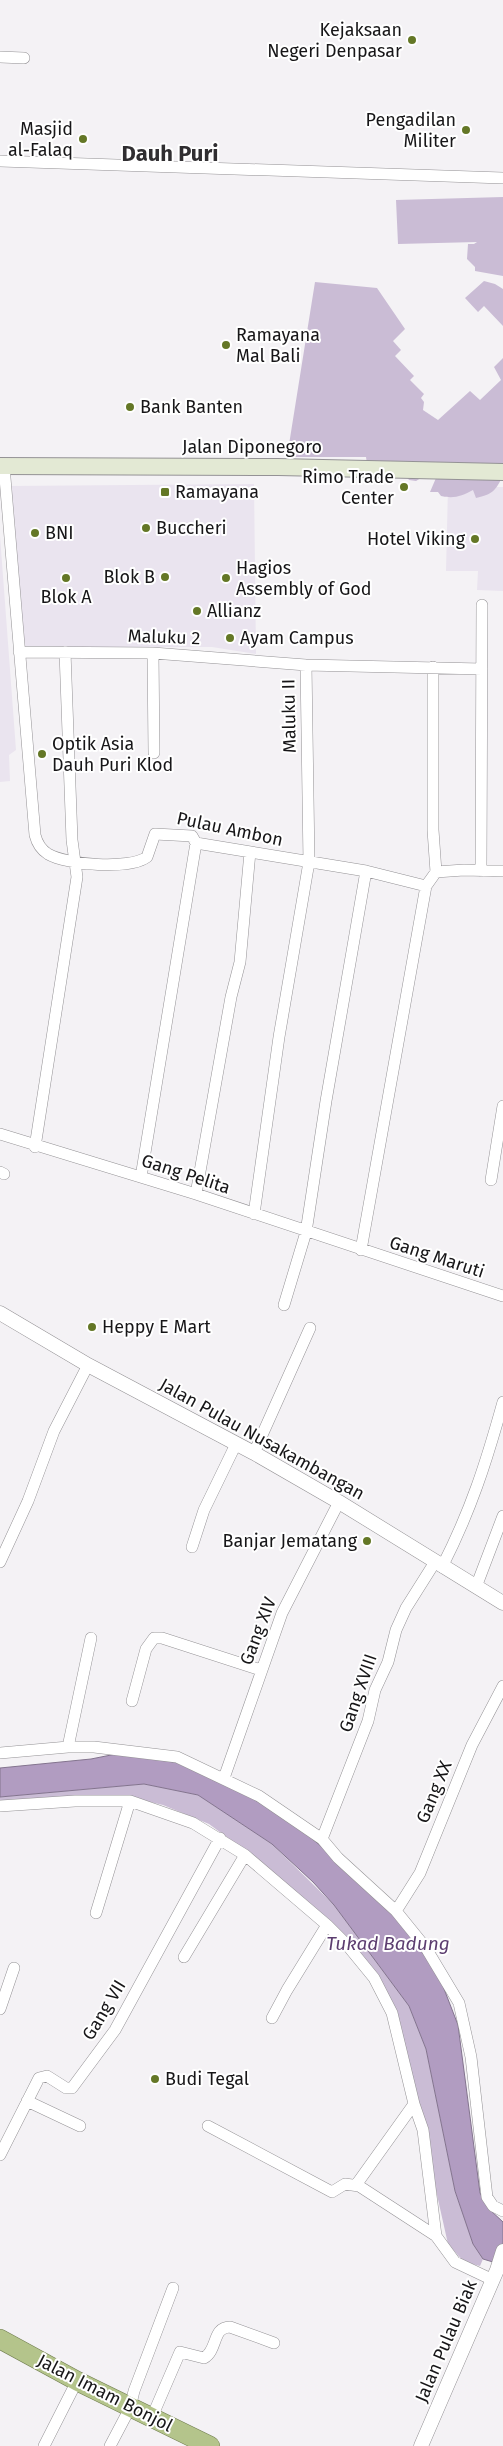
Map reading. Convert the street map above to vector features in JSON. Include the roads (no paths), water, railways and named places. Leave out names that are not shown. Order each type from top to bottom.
[{"type":"highway","name":"Jalan Imam Bonjol","points":[[0,2339],[77,2381],[210,2446]]},
{"type":"main road","name":"Jalan Diponegoro","points":[[2,466],[278,467],[503,472]]},
{"type":"street","points":[[0,57],[24,58]]},
{"type":"street","points":[[0,161],[503,178]]},
{"type":"street","name":"Pulau Ambon","points":[[2,466],[35,835],[38,844],[48,854],[76,863],[118,864],[142,860],[147,857],[153,838],[158,833],[192,836],[196,843],[366,871],[426,886]]},
{"type":"street","points":[[481,870],[482,605]]},
{"type":"street","name":"Maluku 2","points":[[20,652],[153,653],[306,665]]},
{"type":"street","points":[[36,1147],[74,911],[76,863],[72,840],[66,652]]},
{"type":"street","points":[[153,653],[154,753]]},
{"type":"street","name":"Maluku II","points":[[254,1214],[279,1037],[308,862],[306,665],[482,669]]},
{"type":"street","points":[[361,1250],[426,886],[436,872],[433,830],[432,668]]},
{"type":"street","points":[[141,1177],[196,843]]},
{"type":"street","points":[[196,1194],[231,997],[240,962],[250,852]]},
{"type":"street","points":[[284,1305],[306,1232],[326,1101],[366,871]]},
{"type":"street","points":[[436,872],[503,871]]},
{"type":"street","points":[[492,1180],[503,1106]]},
{"type":"street","name":"Gang Pelita","points":[[0,1134],[36,1147],[196,1194],[361,1250]]},
{"type":"street","name":"Gang Maruti","points":[[361,1250],[503,1296]]},
{"type":"street","name":"Jalan Pulau Nusakambangan","points":[[0,1313],[88,1365],[254,1453],[339,1502],[503,1603]]},
{"type":"street","points":[[254,1453],[310,1328]]},
{"type":"street","points":[[0,1562],[28,1501],[54,1430],[88,1365]]},
{"type":"street","name":"Gang XVIII","points":[[322,1839],[368,1721],[375,1690],[388,1662],[396,1630],[406,1608],[462,1529],[484,1472],[503,1402]]},
{"type":"street","points":[[192,1546],[204,1510],[236,1444]]},
{"type":"street","name":"Gang XIV","points":[[224,1778],[282,1613],[339,1502]]},
{"type":"street","points":[[476,1586],[503,1516]]},
{"type":"street","points":[[68,1747],[91,1638]]},
{"type":"street","points":[[132,1701],[146,1649],[154,1638],[162,1638],[261,1670]]},
{"type":"street","name":"Gang XX","points":[[396,1911],[420,1873],[472,1745],[503,1686]]},
{"type":"street","points":[[0,1753],[68,1747],[103,1748],[177,1757],[259,1796],[322,1839],[338,1858],[396,1911],[426,1948],[459,2003],[471,2057],[487,2197],[493,2206],[503,2211]]},
{"type":"street","points":[[0,1806],[75,1801],[130,1802],[193,1822],[245,1854],[327,1925],[347,1945],[374,1978],[392,2013],[414,2104],[423,2130],[436,2236]]},
{"type":"street","points":[[96,1913],[130,1802]]},
{"type":"street","name":"Gang VII","points":[[0,2155],[41,2076],[47,2076],[69,2088],[80,2080],[115,2030],[220,1838]]},
{"type":"street","points":[[184,1957],[245,1854]]},
{"type":"street","points":[[272,2018],[327,1925]]},
{"type":"street","points":[[0,2009],[14,1968]]},
{"type":"street","points":[[27,2101],[80,2126]]},
{"type":"street","points":[[356,2185],[414,2104]]},
{"type":"street","points":[[208,2126],[332,2192],[345,2184],[356,2185],[436,2236],[455,2262],[495,2275]]},
{"type":"street","name":"Jalan Pulau Biak","points":[[421,2446],[495,2275],[503,2251]]},
{"type":"street","points":[[110,2446],[130,2408],[134,2391],[173,2288]]},
{"type":"street","points":[[152,2417],[180,2352],[200,2358],[206,2357],[212,2350],[219,2330],[224,2327],[230,2327],[274,2343]]},
{"type":"street","points":[[44,2446],[77,2381]]},
{"type":"water","name":"Tukad Badung","points":[[116,1754],[181,1763],[209,1773],[291,1821],[360,1879],[405,1928],[439,1976],[458,2025],[480,2193],[489,2209],[503,2222],[503,2265],[483,2259],[473,2244],[455,2191],[426,2049],[409,2006],[334,1905],[313,1882],[272,1844],[198,1795],[144,1784],[0,1797],[0,1768],[91,1759]]},
{"type":"place","name":"Kejaksaan Negeri Denpasar","points":[[412,40]]},
{"type":"place","name":"Pengadilan Militer","points":[[466,130]]},
{"type":"place","name":"Masjid al-Falaq","points":[[83,139]]},
{"type":"place","name":"Ramayana Mal Bali","points":[[226,345]]},
{"type":"place","name":"Bank Banten","points":[[130,407]]},
{"type":"place","name":"Rimo Trade Center","points":[[404,487]]},
{"type":"place","name":"Ramayana","points":[[165,492]]},
{"type":"place","name":"Buccheri","points":[[146,528]]},
{"type":"place","name":"BNI","points":[[35,533]]},
{"type":"place","name":"Hotel Viking","points":[[475,539]]},
{"type":"place","name":"Blok B","points":[[165,577]]},
{"type":"place","name":"Blok A","points":[[66,578]]},
{"type":"place","name":"Hagios Assembly of God","points":[[226,578]]},
{"type":"place","name":"Allianz","points":[[197,611]]},
{"type":"place","name":"Ayam Campus","points":[[230,638]]},
{"type":"place","name":"Optik Asia Dauh Puri Klod","points":[[42,754]]},
{"type":"place","name":"Heppy E Mart","points":[[92,1327]]},
{"type":"place","name":"Banjar Jematang","points":[[367,1541]]},
{"type":"place","name":"Budi Tegal","points":[[155,2079]]},
{"type":"district","name":"Dauh Puri","points":[[170,153]]}]
